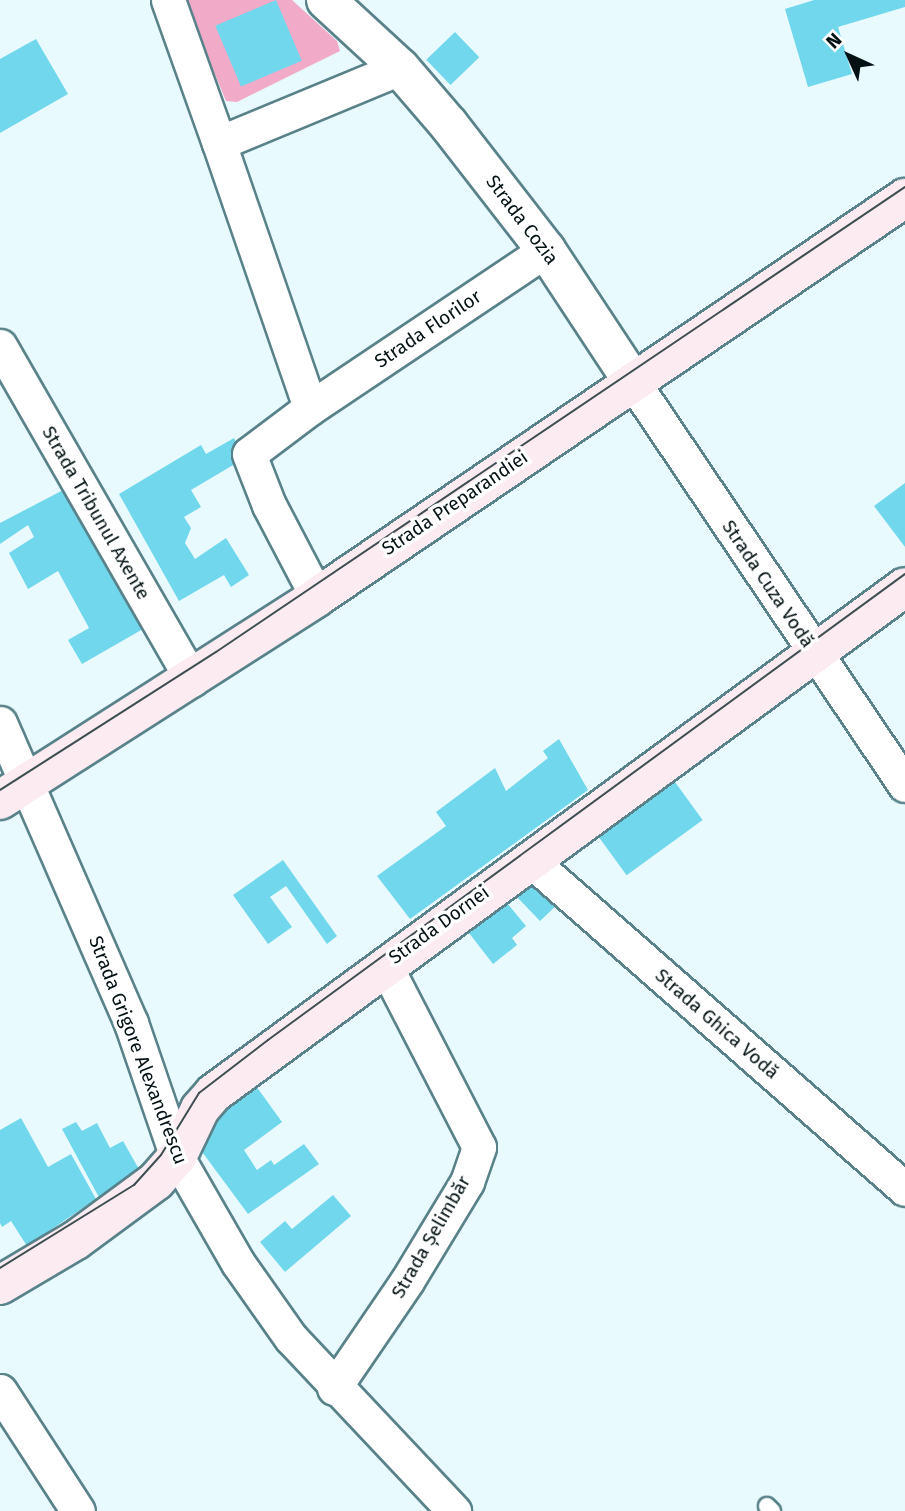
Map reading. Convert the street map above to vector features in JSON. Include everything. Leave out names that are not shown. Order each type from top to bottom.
[{"type":"main road","name":"Strada Preparandiei","points":[[15,791],[192,680],[317,597],[905,198]]},
{"type":"main road","name":"Strada Dornei","points":[[0,1285],[133,1201],[177,1157],[200,1109],[214,1093],[529,859],[905,587]]},
{"type":"street","points":[[168,0],[310,408]]},
{"type":"street","name":"Strada Cozia","points":[[326,0],[400,68],[545,250],[633,382]]},
{"type":"street","points":[[219,143],[400,68]]},
{"type":"street","name":"Strada Florilor","points":[[317,597],[269,505],[249,454],[310,408],[545,250]]},
{"type":"street","name":"Strada Tribunul Axente","points":[[0,346],[192,680]]},
{"type":"street","name":"Strada Cuza Vodă","points":[[633,382],[905,785]]},
{"type":"street","name":"Strada Grigore Alexandrescu","points":[[0,723],[15,791],[131,1023],[177,1157],[239,1263],[291,1338],[334,1388],[454,1511]]},
{"type":"street","name":"Strada Ghica Vodă","points":[[529,859],[905,1189]]},
{"type":"street","name":"Strada Șelimbăr","points":[[334,1388],[421,1259],[467,1182],[479,1147],[385,965]]},
{"type":"street","points":[[0,1391],[78,1511]]},
{"type":"shaded area","points":[[184,0],[292,0],[337,41],[340,51],[237,102],[226,101]]},
{"type":"building","points":[[276,0],[302,61],[241,87],[215,26]]},
{"type":"building","points":[[814,0],[905,0],[905,7],[838,27],[852,74],[808,87],[785,9]]},
{"type":"building","points":[[455,32],[479,57],[451,85],[426,60]]},
{"type":"building","points":[[36,39],[68,94],[0,133],[0,59]]},
{"type":"building","points":[[234,438],[245,458],[191,490],[201,507],[184,517],[191,528],[185,543],[195,559],[226,538],[249,575],[231,587],[224,575],[179,601],[119,494],[201,445],[206,454]]},
{"type":"building","points":[[905,483],[905,547],[874,506]]},
{"type":"building","points":[[67,488],[143,629],[82,664],[68,640],[89,628],[58,571],[28,589],[9,553],[34,537],[28,525],[0,544],[0,523]]},
{"type":"building","points":[[559,739],[588,790],[410,919],[377,876],[446,826],[436,812],[495,768],[506,791],[548,758],[543,751]]},
{"type":"building","points":[[675,782],[703,820],[627,875],[599,837]]},
{"type":"building","points":[[283,860],[337,936],[327,944],[286,886],[270,897],[292,927],[268,944],[233,895]]},
{"type":"building","points":[[538,881],[560,902],[540,921],[517,897]]},
{"type":"building","points":[[507,903],[526,926],[512,938],[517,945],[493,964],[469,933]]},
{"type":"building","points":[[256,1086],[282,1122],[244,1150],[257,1170],[271,1160],[274,1165],[304,1144],[319,1164],[248,1214],[197,1145],[200,1127]]},
{"type":"building","points":[[21,1118],[48,1167],[71,1154],[96,1199],[27,1246],[11,1221],[2,1227],[0,1223],[0,1130]]},
{"type":"building","points":[[76,1122],[82,1131],[97,1123],[110,1148],[123,1141],[140,1171],[101,1201],[62,1129]]},
{"type":"building","points":[[333,1195],[351,1216],[285,1272],[260,1242],[285,1221],[292,1229]]},
{"type":"tram line","points":[[0,790],[216,652],[905,187]]},
{"type":"tram line","points":[[0,1268],[134,1185],[161,1155],[199,1093],[268,1040],[905,574]]}]
